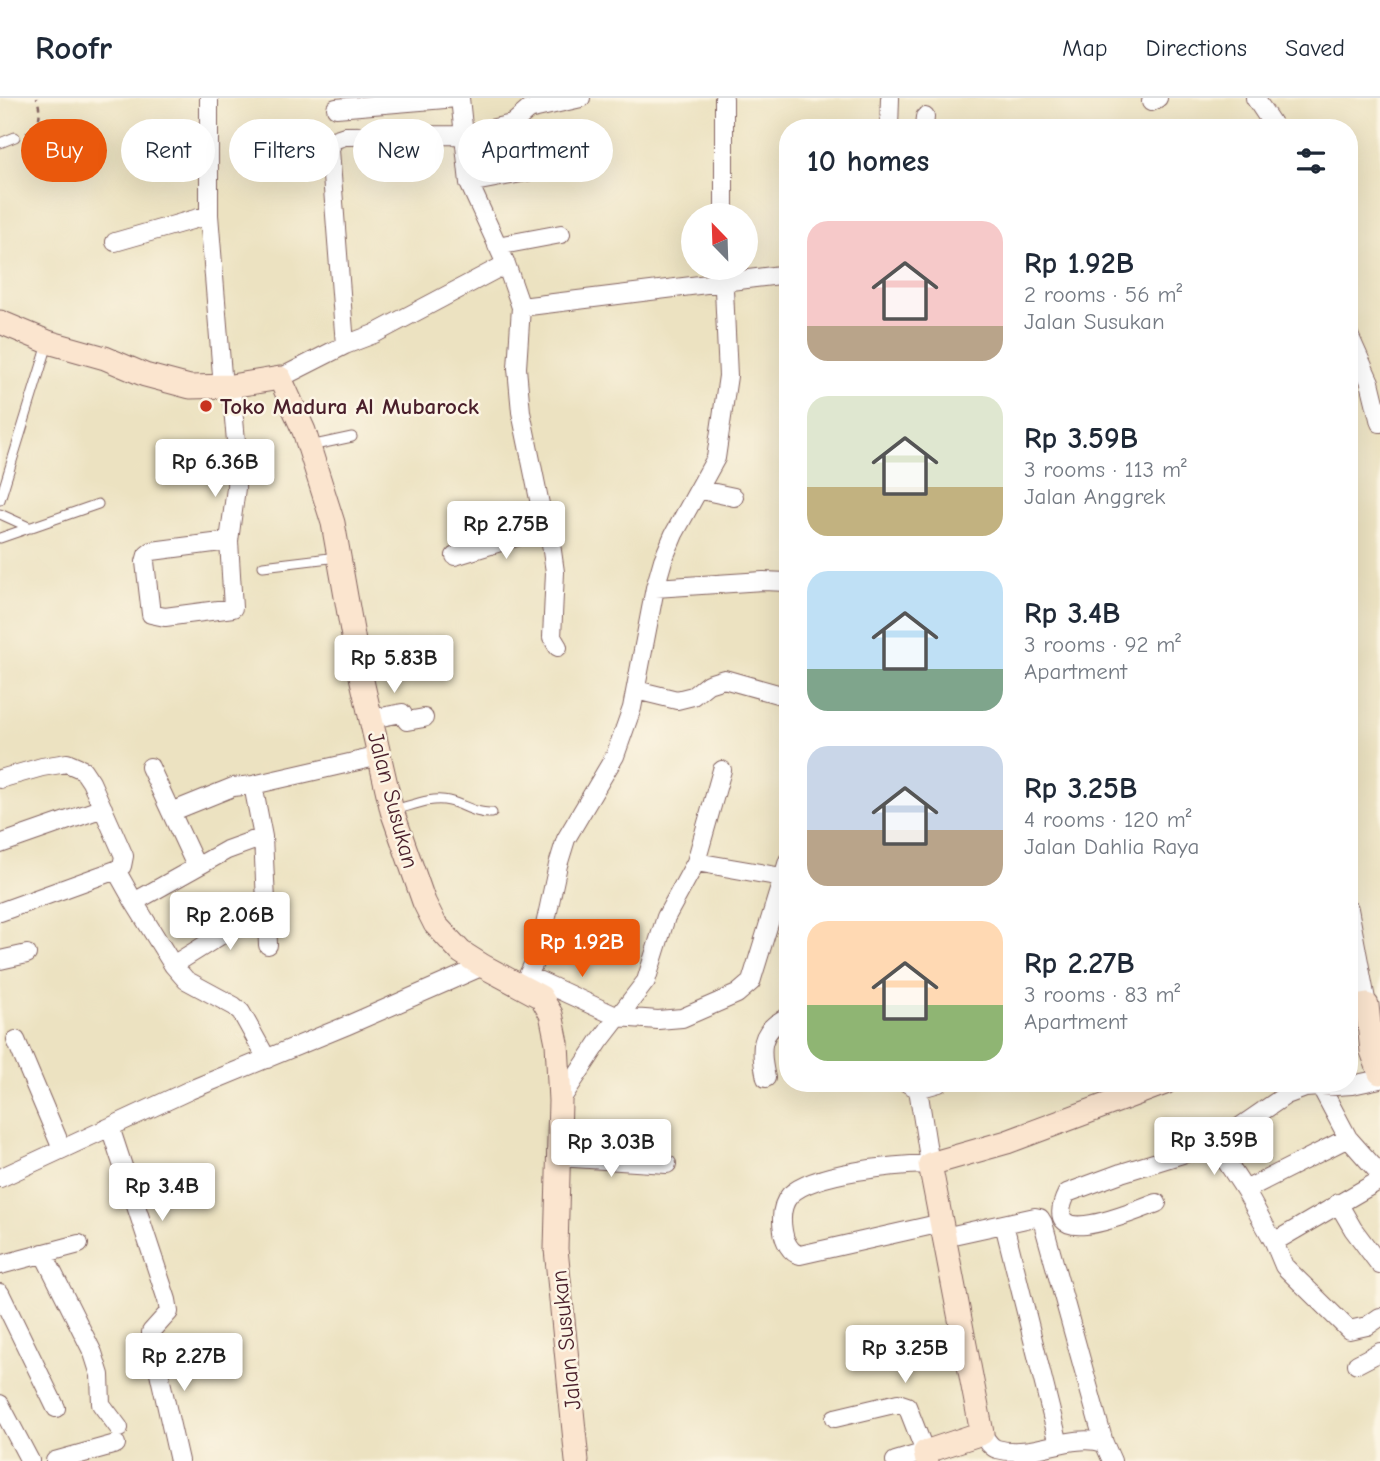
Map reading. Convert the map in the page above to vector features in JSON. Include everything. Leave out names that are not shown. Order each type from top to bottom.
[{"type":"street","points":[[209,98],[209,215],[227,387],[237,452],[236,488],[229,541],[233,608],[165,617],[151,614],[146,555],[152,551],[229,541]]},
{"type":"street","points":[[336,108],[458,98],[461,119]]},
{"type":"street","points":[[518,119],[528,110],[581,98]]},
{"type":"street","points":[[724,98],[724,203]]},
{"type":"street","points":[[889,119],[890,98]]},
{"type":"street","points":[[1260,100],[1270,119]]},
{"type":"street","points":[[345,345],[330,144],[345,135],[458,135]]},
{"type":"street","points":[[475,182],[470,183],[506,264],[521,307],[517,368],[521,412],[555,572],[552,637],[558,647]]},
{"type":"street","points":[[115,242],[209,215]]},
{"type":"street","points":[[496,246],[561,234]]},
{"type":"street","points":[[0,322],[48,342],[105,358],[170,383],[190,387],[227,387],[280,378],[345,345],[374,334],[506,264]]},
{"type":"street","points":[[758,274],[779,274]]},
{"type":"street","points":[[521,307],[691,280]]},
{"type":"street","points":[[723,280],[728,376],[716,458],[701,490],[674,534],[655,588],[636,690],[615,756],[566,839],[539,953],[526,981],[618,1017],[659,1020],[682,1018],[737,994],[751,982],[779,889]]},
{"type":"street","points":[[1358,350],[1372,377],[1380,423]]},
{"type":"street","name":"Jalan Susukan","points":[[280,378],[309,446],[333,523],[357,659],[393,811],[415,878],[435,924],[461,952],[483,966],[526,981],[541,997],[551,1014],[557,1043],[560,1101],[556,1249],[577,1461]]},
{"type":"street","points":[[701,490],[734,496]]},
{"type":"street","points":[[455,556],[546,528]]},
{"type":"street","points":[[655,588],[779,582]]},
{"type":"street","points":[[636,690],[677,700],[724,679],[779,694]]},
{"type":"street","points":[[371,719],[402,713],[407,722],[424,718]]},
{"type":"street","points":[[171,812],[233,787],[380,757]]},
{"type":"street","points":[[0,779],[67,763],[82,770],[91,782],[124,856],[122,866],[116,870],[0,912]]},
{"type":"street","points":[[150,767],[197,866]]},
{"type":"street","points":[[560,1101],[646,981],[666,918],[696,862],[722,770]]},
{"type":"street","points":[[253,785],[263,837],[268,946]]},
{"type":"street","points":[[0,844],[103,808]]},
{"type":"street","points":[[134,902],[227,850],[263,837]]},
{"type":"street","points":[[696,862],[779,869]]},
{"type":"street","points":[[116,870],[173,965],[186,980],[241,1012],[267,1059]]},
{"type":"street","points":[[173,965],[266,907]]},
{"type":"street","points":[[0,960],[27,954]]},
{"type":"street","points":[[0,1178],[190,1090],[483,966]]},
{"type":"street","points":[[1358,1006],[1380,1073]]},
{"type":"street","points":[[765,1078],[761,1047],[772,1027],[779,1023]]},
{"type":"street","points":[[16,1040],[62,1149]]},
{"type":"street","points":[[1358,1084],[1380,1079]]},
{"type":"street","points":[[913,1092],[982,1433],[990,1445],[998,1449],[1026,1450],[1091,1438],[1104,1443]]},
{"type":"street","points":[[1112,1461],[1104,1443],[1044,1223],[1040,1218],[943,1230],[800,1255],[795,1254],[784,1237],[781,1220],[788,1197],[802,1186],[887,1166],[930,1164],[1007,1142],[1141,1092]]},
{"type":"street","points":[[1157,1203],[1093,1225],[1074,1227],[1066,1222],[1061,1213],[1067,1193],[1215,1144],[1294,1092]]},
{"type":"street","points":[[1324,1092],[1348,1138],[1380,1174]]},
{"type":"street","points":[[110,1127],[167,1300],[169,1312],[151,1332],[151,1337],[179,1461]]},
{"type":"street","points":[[1245,1190],[1348,1138]]},
{"type":"street","points":[[1215,1144],[1245,1190],[1284,1266],[1345,1329],[1353,1331],[1380,1317]]},
{"type":"street","points":[[558,1157],[667,1164]]},
{"type":"street","points":[[1274,1242],[1380,1180]]},
{"type":"street","points":[[1338,1203],[1353,1229],[1380,1265]]},
{"type":"street","points":[[1004,1224],[1059,1444]]},
{"type":"street","points":[[0,1265],[79,1244]]},
{"type":"street","points":[[43,1253],[93,1353],[100,1374],[101,1404],[118,1436],[55,1461]]},
{"type":"street","points":[[0,1293],[56,1409]]},
{"type":"street","points":[[1357,1364],[1380,1352]]},
{"type":"street","points":[[835,1418],[898,1403],[907,1406],[926,1457]]},
{"type":"street","points":[[0,1404],[30,1461]]},
{"type":"street","points":[[895,1461],[926,1457],[982,1433]]},
{"type":"lane","points":[[0,143],[15,136]]},
{"type":"lane","points":[[0,500],[48,342]]},
{"type":"lane","points":[[309,446],[352,437]]},
{"type":"lane","points":[[0,538],[98,504]]},
{"type":"lane","points":[[0,514],[31,528]]},
{"type":"lane","points":[[263,566],[340,557]]},
{"type":"lane","points":[[393,811],[436,800],[447,800],[480,813],[492,813]]},
{"type":"path","points":[[15,136],[30,131],[39,122],[41,114],[37,98]]},
{"type":"place","name":"Toko Madura Al Mubarock","points":[[206,406]]}]
